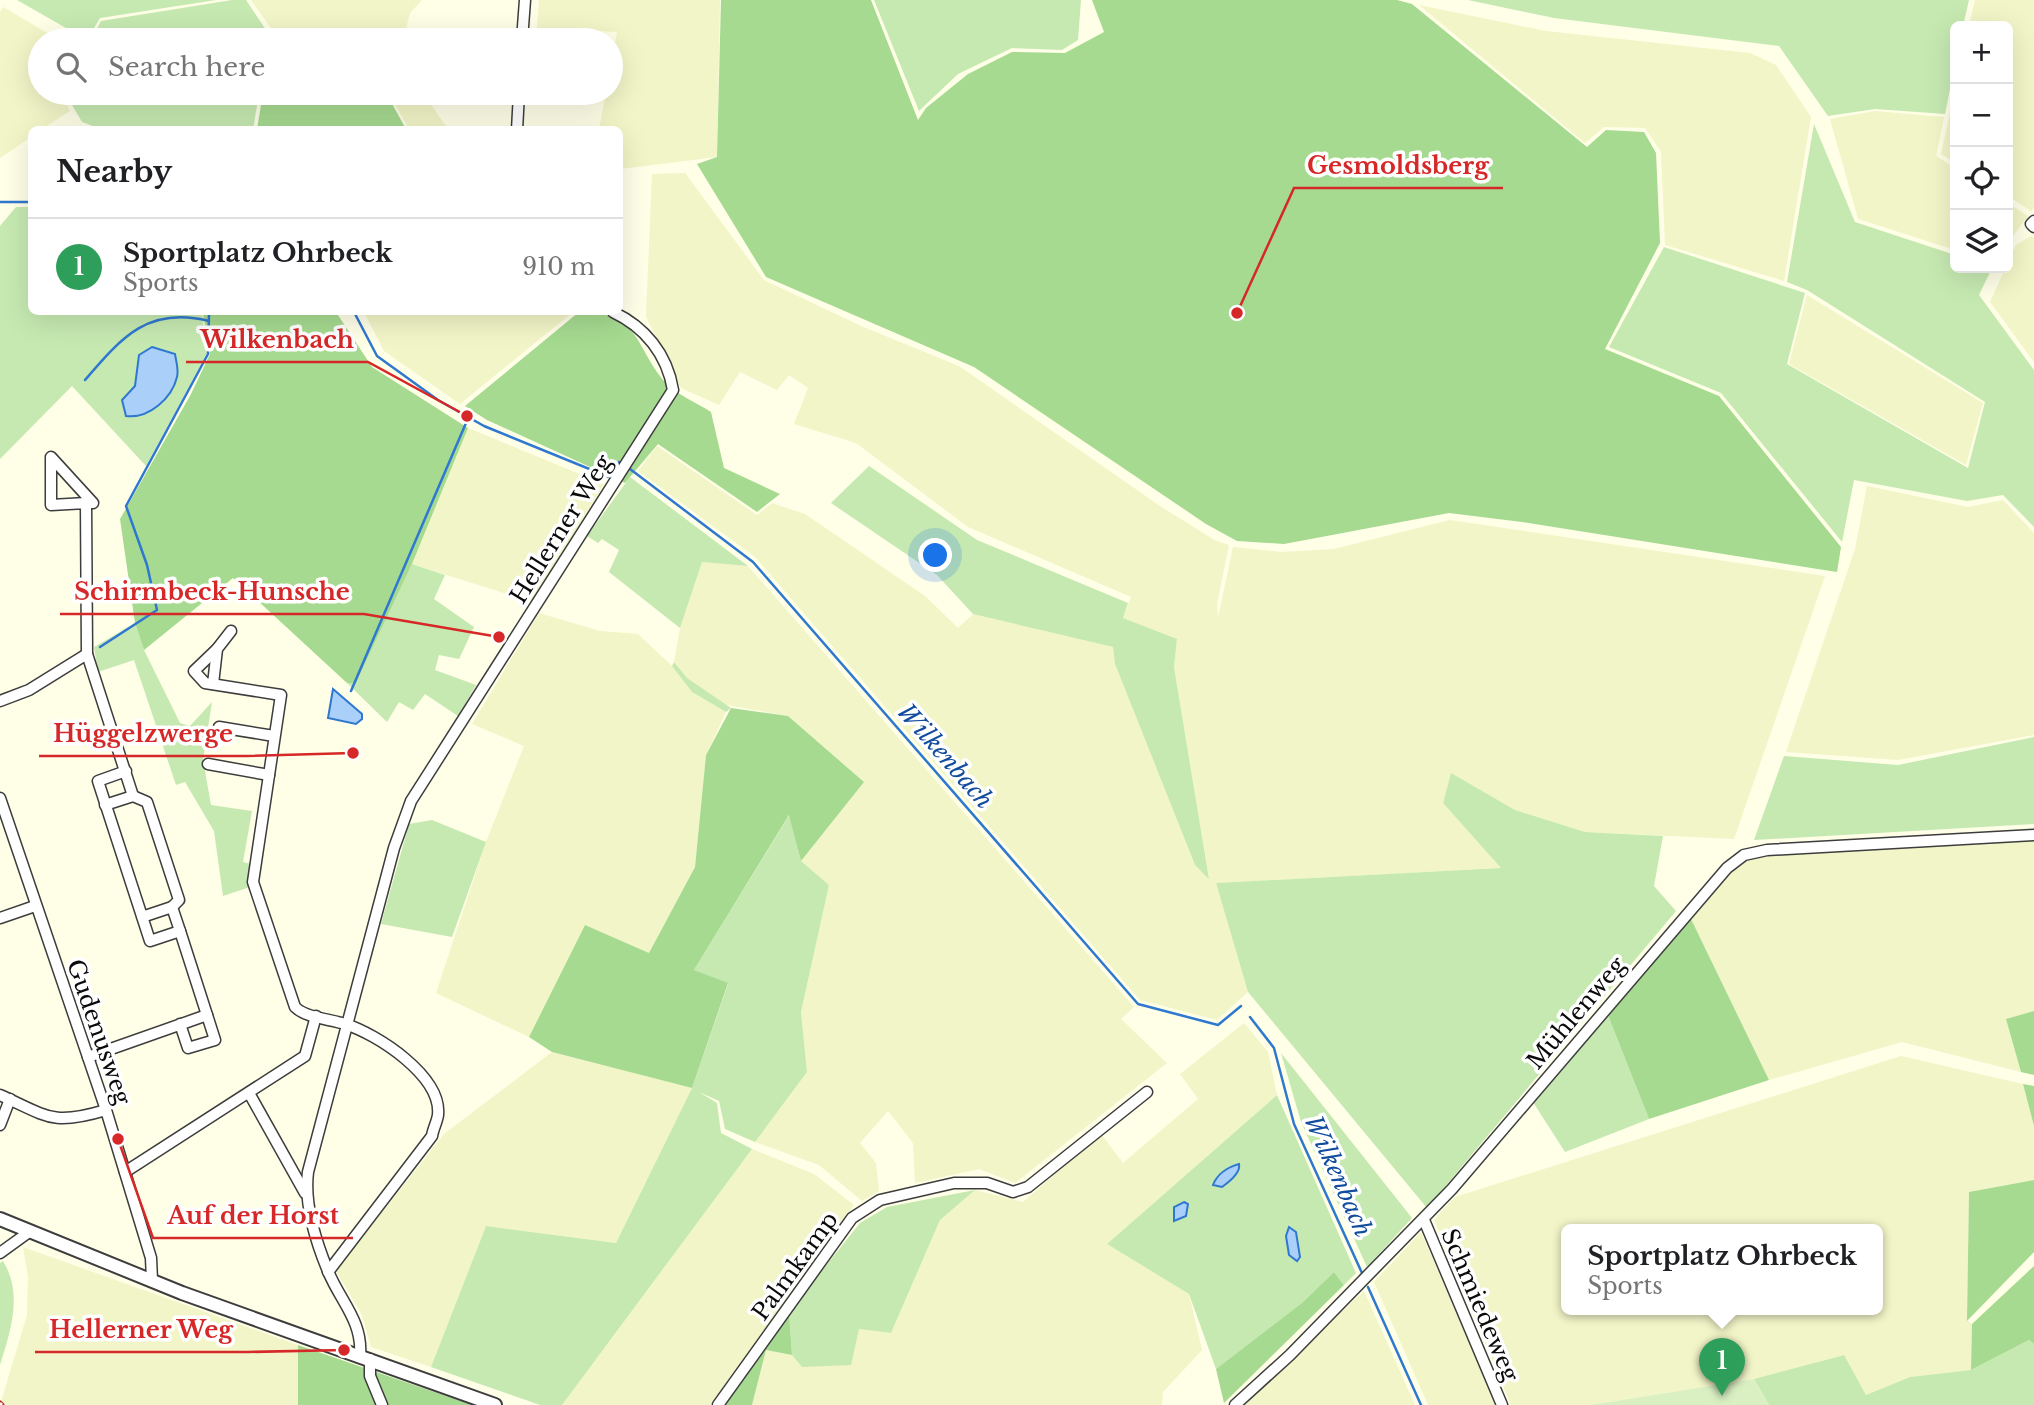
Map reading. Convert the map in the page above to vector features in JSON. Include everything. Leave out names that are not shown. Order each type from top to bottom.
[{"type":"street","points":[[523,28],[525,0]]},
{"type":"street","points":[[517,126],[518,105]]},
{"type":"street","points":[[2034,220],[2031,224],[2034,227]]},
{"type":"street","name":"Hellerner Weg","points":[[305,1193],[394,848],[411,801],[673,390],[660,354],[643,329],[617,315]]},
{"type":"street","points":[[51,457],[93,503],[86,503],[51,505],[51,457]]},
{"type":"street","points":[[86,503],[87,654],[133,796]]},
{"type":"street","points":[[231,631],[194,671],[205,683],[281,695],[253,882],[295,1007],[347,1025],[395,1048],[430,1090],[438,1112],[432,1136],[328,1272]]},
{"type":"street","points":[[213,684],[217,649]]},
{"type":"street","points":[[0,701],[29,690],[87,654]]},
{"type":"street","points":[[219,727],[274,736]]},
{"type":"street","points":[[208,764],[269,775]]},
{"type":"street","points":[[126,771],[98,781],[118,850],[150,941],[180,931]]},
{"type":"street","points":[[105,805],[133,796],[147,802],[163,850],[179,900],[172,907],[142,917]]},
{"type":"street","name":"Gudenusweg","points":[[0,798],[3,816],[106,1110],[151,1258],[152,1280]]},
{"type":"street","name":"Mühlenweg","points":[[1235,1405],[1290,1355],[1424,1220],[1698,899],[1744,855],[1767,850],[2034,835]]},
{"type":"street","points":[[0,918],[35,906]]},
{"type":"street","points":[[172,907],[215,1040],[188,1048],[180,1024]]},
{"type":"street","points":[[88,1057],[207,1015]]},
{"type":"street","points":[[125,1172],[305,1056],[316,1016]]},
{"type":"street","name":"Palmkamp","points":[[718,1405],[852,1217],[880,1200],[954,1183],[987,1183],[1013,1192],[1028,1187],[1147,1092]]},
{"type":"street","points":[[249,1093],[305,1193],[328,1272],[355,1319],[370,1376],[382,1405]]},
{"type":"street","points":[[0,1125],[5,1097],[50,1118],[72,1121],[106,1110]]},
{"type":"street","points":[[0,1219],[152,1280],[495,1405]]},
{"type":"street","name":"Schmiedeweg","points":[[1424,1220],[1502,1405]]},
{"type":"street","points":[[0,1253],[29,1232]]},
{"type":"green space","points":[[17,0],[216,0],[100,18],[94,28],[66,28]]},
{"type":"green space","points":[[246,0],[265,28],[97,28],[101,21]]},
{"type":"green space","points":[[251,0],[422,0],[410,13],[406,28],[271,28]]},
{"type":"green space","points":[[539,0],[720,0],[717,157],[623,169],[623,126],[600,126],[604,105],[623,105],[623,28],[537,28]]},
{"type":"green space","points":[[721,0],[871,0],[918,120],[926,108],[968,74],[1012,52],[1065,53],[1104,32],[1092,0],[1397,0],[1412,4],[1587,147],[1606,130],[1644,132],[1656,153],[1660,243],[1605,349],[1719,396],[1841,547],[1837,572],[1449,513],[1284,544],[1237,541],[1206,524],[974,367],[766,277],[697,164],[717,157]]},
{"type":"green space","points":[[874,0],[1081,0],[1078,40],[1062,50],[1012,48],[958,74],[919,111]]},
{"type":"green space","points":[[1468,0],[1969,0],[1964,21],[1950,21],[1950,89],[1945,114],[1875,109],[1828,116],[1779,46],[1554,18]]},
{"type":"green space","points":[[1975,0],[2034,0],[2034,208],[2031,211],[2013,199],[2013,21],[1970,21]]},
{"type":"green space","points":[[1419,5],[1546,31],[1750,53],[1776,65],[1811,117],[1784,281],[1665,245],[1661,152],[1645,128],[1604,127],[1585,143]]},
{"type":"green space","points":[[3,7],[39,28],[28,28],[28,105],[67,105],[70,111],[47,126],[28,126],[28,139],[0,158],[0,12]]},
{"type":"green space","points":[[72,105],[257,105],[254,126],[93,126],[82,122]]},
{"type":"green space","points":[[261,105],[393,105],[404,126],[258,126]]},
{"type":"green space","points":[[396,105],[431,105],[446,126],[407,126]]},
{"type":"green space","points":[[1875,111],[1944,117],[1936,156],[1950,165],[1950,248],[1858,219],[1830,119]]},
{"type":"green space","points":[[1950,113],[1950,160],[1941,154]]},
{"type":"green space","points":[[1814,124],[1855,222],[1950,253],[1950,273],[1990,273],[1979,295],[2034,370],[2034,527],[2003,495],[1967,501],[1854,480],[1842,542],[1721,393],[1609,347],[1664,247],[1805,293],[1787,364],[1968,468],[1985,402],[1807,290],[1787,282]]},
{"type":"green space","points":[[685,173],[764,280],[861,326],[959,366],[1160,506],[1216,541],[1229,545],[1217,604],[1218,618],[1233,547],[1281,552],[1334,549],[1450,520],[1825,576],[1734,839],[1585,832],[1515,810],[1451,773],[1443,803],[1501,868],[1216,883],[1248,992],[1217,1020],[1140,1000],[755,557],[638,471],[657,446],[757,515],[772,503],[805,514],[925,596],[958,628],[973,614],[1113,647],[1115,664],[1195,865],[1209,878],[1174,667],[1177,639],[1123,618],[1131,597],[968,527],[856,443],[794,424],[808,388],[789,375],[777,390],[740,372],[719,405],[681,388],[646,317],[652,174]]},
{"type":"green space","points":[[2013,206],[2028,216],[2013,236]]},
{"type":"green space","points":[[16,207],[28,207],[28,315],[202,315],[207,353],[146,466],[72,386],[0,459],[0,226]]},
{"type":"green space","points":[[2031,236],[2034,238],[2034,362],[1990,302],[2003,273],[2013,273],[2013,252],[2016,245]]},
{"type":"green space","points":[[1807,295],[1983,403],[1966,465],[1789,364]]},
{"type":"green space","points":[[203,315],[338,315],[372,367],[468,428],[412,564],[356,683],[347,683],[233,578],[144,650],[135,623],[120,519],[191,394],[210,354]]},
{"type":"green space","points":[[366,315],[569,315],[460,404],[384,351]]},
{"type":"green space","points":[[575,315],[603,315],[614,318],[634,334],[665,382],[711,412],[724,468],[780,494],[757,512],[658,444],[625,483],[487,420],[465,406]]},
{"type":"green space","points":[[468,428],[604,484],[532,602],[412,564]]},
{"type":"green space","points":[[869,466],[977,540],[1128,603],[1123,618],[1177,639],[1174,667],[1209,879],[1195,865],[1115,664],[1113,647],[973,614],[937,575],[831,503]]},
{"type":"green space","points":[[630,477],[748,566],[702,562],[680,628],[609,572],[619,550],[602,539],[598,543],[587,536]]},
{"type":"green space","points":[[1867,486],[1968,507],[2003,500],[2034,533],[2034,735],[1898,760],[1786,752],[1855,549]]},
{"type":"green space","points":[[702,562],[748,566],[1134,1007],[1121,1019],[1167,1063],[1015,1183],[979,1169],[915,1183],[913,1143],[888,1111],[860,1143],[876,1163],[879,1191],[862,1201],[819,1165],[755,1142],[807,1072],[801,1012],[829,885],[801,861],[864,782],[788,716],[722,704],[687,678],[674,662],[680,628]]},
{"type":"green space","points":[[412,564],[445,575],[434,599],[474,627],[459,659],[439,655],[435,670],[476,685],[458,716],[425,694],[413,710],[399,702],[387,722],[347,683],[356,683]]},
{"type":"green space","points":[[539,613],[600,631],[638,634],[672,666],[692,692],[726,712],[706,755],[695,867],[649,953],[585,925],[529,1037],[436,993],[486,842],[524,746],[472,724]]},
{"type":"green space","points":[[135,623],[144,650],[180,723],[190,726],[212,702],[203,760],[211,805],[252,811],[243,862],[251,864],[250,887],[223,896],[214,831],[185,782],[176,785],[134,660],[98,672],[94,647]]},
{"type":"green space","points":[[674,662],[687,678],[731,708],[726,712],[692,692],[672,666]]},
{"type":"green space","points":[[731,708],[788,716],[864,782],[801,861],[789,815],[694,970],[728,983],[692,1088],[552,1052],[529,1037],[585,925],[649,953],[695,867],[706,755]]},
{"type":"green space","points":[[2034,737],[2034,824],[1754,840],[1784,756],[1898,765]]},
{"type":"green space","points":[[1451,773],[1515,810],[1585,832],[1663,836],[1654,886],[1676,911],[1427,1208],[1248,992],[1216,883],[1501,868],[1443,803]]},
{"type":"green space","points":[[790,814],[801,861],[829,885],[801,1012],[807,1072],[755,1142],[725,1129],[719,1101],[699,1092],[717,1103],[721,1133],[752,1149],[562,1405],[540,1405],[431,1367],[486,1226],[616,1243],[692,1088],[728,984],[694,970]]},
{"type":"green space","points":[[432,820],[486,842],[452,937],[381,924],[409,824]]},
{"type":"green space","points":[[2034,840],[2034,1011],[2006,1019],[2021,1072],[1902,1042],[1769,1080],[1690,917],[1731,871],[1746,860],[1769,856]]},
{"type":"green space","points":[[1690,917],[1769,1080],[1649,1119],[1607,1013]]},
{"type":"green space","points":[[2034,1011],[2034,1075],[2021,1072],[2006,1019]]},
{"type":"green space","points":[[1607,1013],[1649,1119],[1565,1152],[1533,1102]]},
{"type":"green space","points":[[1244,1023],[1268,1052],[1277,1095],[1107,1244],[1189,1294],[1202,1350],[1163,1392],[1162,1405],[752,1405],[766,1350],[792,1355],[802,1367],[859,1329],[891,1333],[940,1220],[975,1190],[1023,1202],[1101,1134],[1123,1163],[1198,1099],[1180,1074]]},
{"type":"green space","points":[[552,1052],[692,1088],[616,1243],[486,1226],[431,1367],[371,1347],[362,1315],[336,1271],[444,1134]]},
{"type":"green space","points":[[1281,1053],[1412,1218],[1367,1267],[1301,1122]]},
{"type":"green space","points":[[1901,1056],[2023,1084],[2034,1126],[2034,1180],[1969,1192],[1967,1320],[1972,1324],[1971,1370],[1910,1377],[1866,1395],[1843,1355],[1754,1379],[1590,1405],[1511,1405],[1434,1220],[1455,1197]]},
{"type":"green space","points":[[2023,1084],[2034,1086],[2034,1126]]},
{"type":"green space","points":[[1277,1095],[1356,1273],[1344,1285],[1334,1272],[1303,1302],[1216,1369],[1189,1294],[1107,1244]],"holes":[[[1240,1164],[1237,1173],[1222,1187],[1216,1177],[1228,1167]]]},
{"type":"green space","points":[[752,1149],[814,1174],[854,1205],[710,1405],[562,1405]]},
{"type":"green space","points":[[2034,1180],[2034,1252],[1967,1321],[1969,1192]]},
{"type":"green space","points":[[975,1190],[940,1220],[891,1333],[859,1329],[851,1365],[802,1367],[792,1355],[789,1312],[860,1223],[887,1207]]},
{"type":"green space","points":[[1421,1232],[1496,1405],[1428,1405],[1374,1282]]},
{"type":"green space","points":[[23,1247],[298,1345],[298,1405],[0,1405],[27,1315],[28,1277]]},
{"type":"green space","points":[[3,1261],[13,1286],[14,1299],[11,1325],[0,1365],[0,1263]]},
{"type":"green space","points":[[2034,1266],[2034,1344],[2029,1340],[1971,1370],[1972,1324]]},
{"type":"green space","points":[[1334,1272],[1344,1285],[1224,1403],[1216,1369],[1303,1302]]},
{"type":"green space","points":[[1364,1291],[1415,1405],[1241,1405]]},
{"type":"green space","points":[[789,1312],[792,1355],[766,1350],[752,1405],[722,1405]]},
{"type":"green space","points":[[2029,1340],[2034,1344],[2034,1405],[1769,1405],[1754,1379],[1844,1355],[1866,1395],[1910,1377],[1971,1370]]},
{"type":"green space","points":[[298,1345],[472,1405],[298,1405]]},
{"type":"green space","points":[[1754,1379],[1769,1405],[1590,1405]]},
{"type":"water","points":[[152,347],[175,354],[178,371],[174,385],[165,399],[151,411],[126,416],[122,400],[135,386],[139,355]]},
{"type":"water","points":[[333,689],[362,714],[362,719],[356,724],[328,718]]},
{"type":"water","points":[[1239,1164],[1236,1173],[1225,1185],[1213,1185],[1223,1172]]},
{"type":"water","points":[[1184,1202],[1188,1204],[1186,1216],[1174,1221],[1174,1207]]},
{"type":"water","points":[[1289,1227],[1296,1232],[1300,1257],[1297,1261],[1289,1255],[1286,1236]]},
{"type":"waterway","name":"Wilkenbach","points":[[0,202],[28,202]]},
{"type":"waterway","points":[[100,647],[157,610],[147,565],[126,506],[208,354],[209,315]]},
{"type":"waterway","name":"Wilkenbach","points":[[356,315],[377,356],[438,400],[484,426],[609,477],[619,462]]},
{"type":"waterway","points":[[85,380],[124,338],[138,329],[169,318],[188,317],[209,321]]},
{"type":"waterway","points":[[351,691],[466,423]]},
{"type":"waterway","name":"Wilkenbach","points":[[630,469],[753,562],[1138,1004],[1218,1025],[1241,1006]]},
{"type":"waterway","name":"Wilkenbach","points":[[1250,1017],[1274,1048],[1294,1124],[1362,1273]]},
{"type":"waterway","name":"Wilkenbach","points":[[1368,1287],[1421,1405]]},
{"type":"place","name":"Gesmoldsberg","points":[[1237,313]]},
{"type":"place","name":"Wilkenbach","points":[[467,416]]},
{"type":"place","name":"Schirmbeck-Hunsche","points":[[499,637]]},
{"type":"place","name":"Hüggelzwerge","points":[[353,753]]},
{"type":"place","name":"Auf der Horst","points":[[118,1139]]},
{"type":"place","name":"Hellerner Weg","points":[[344,1350]]},
{"type":"place","name":"Sportplatz Ohrbeck","points":[[1722,1396]]}]
